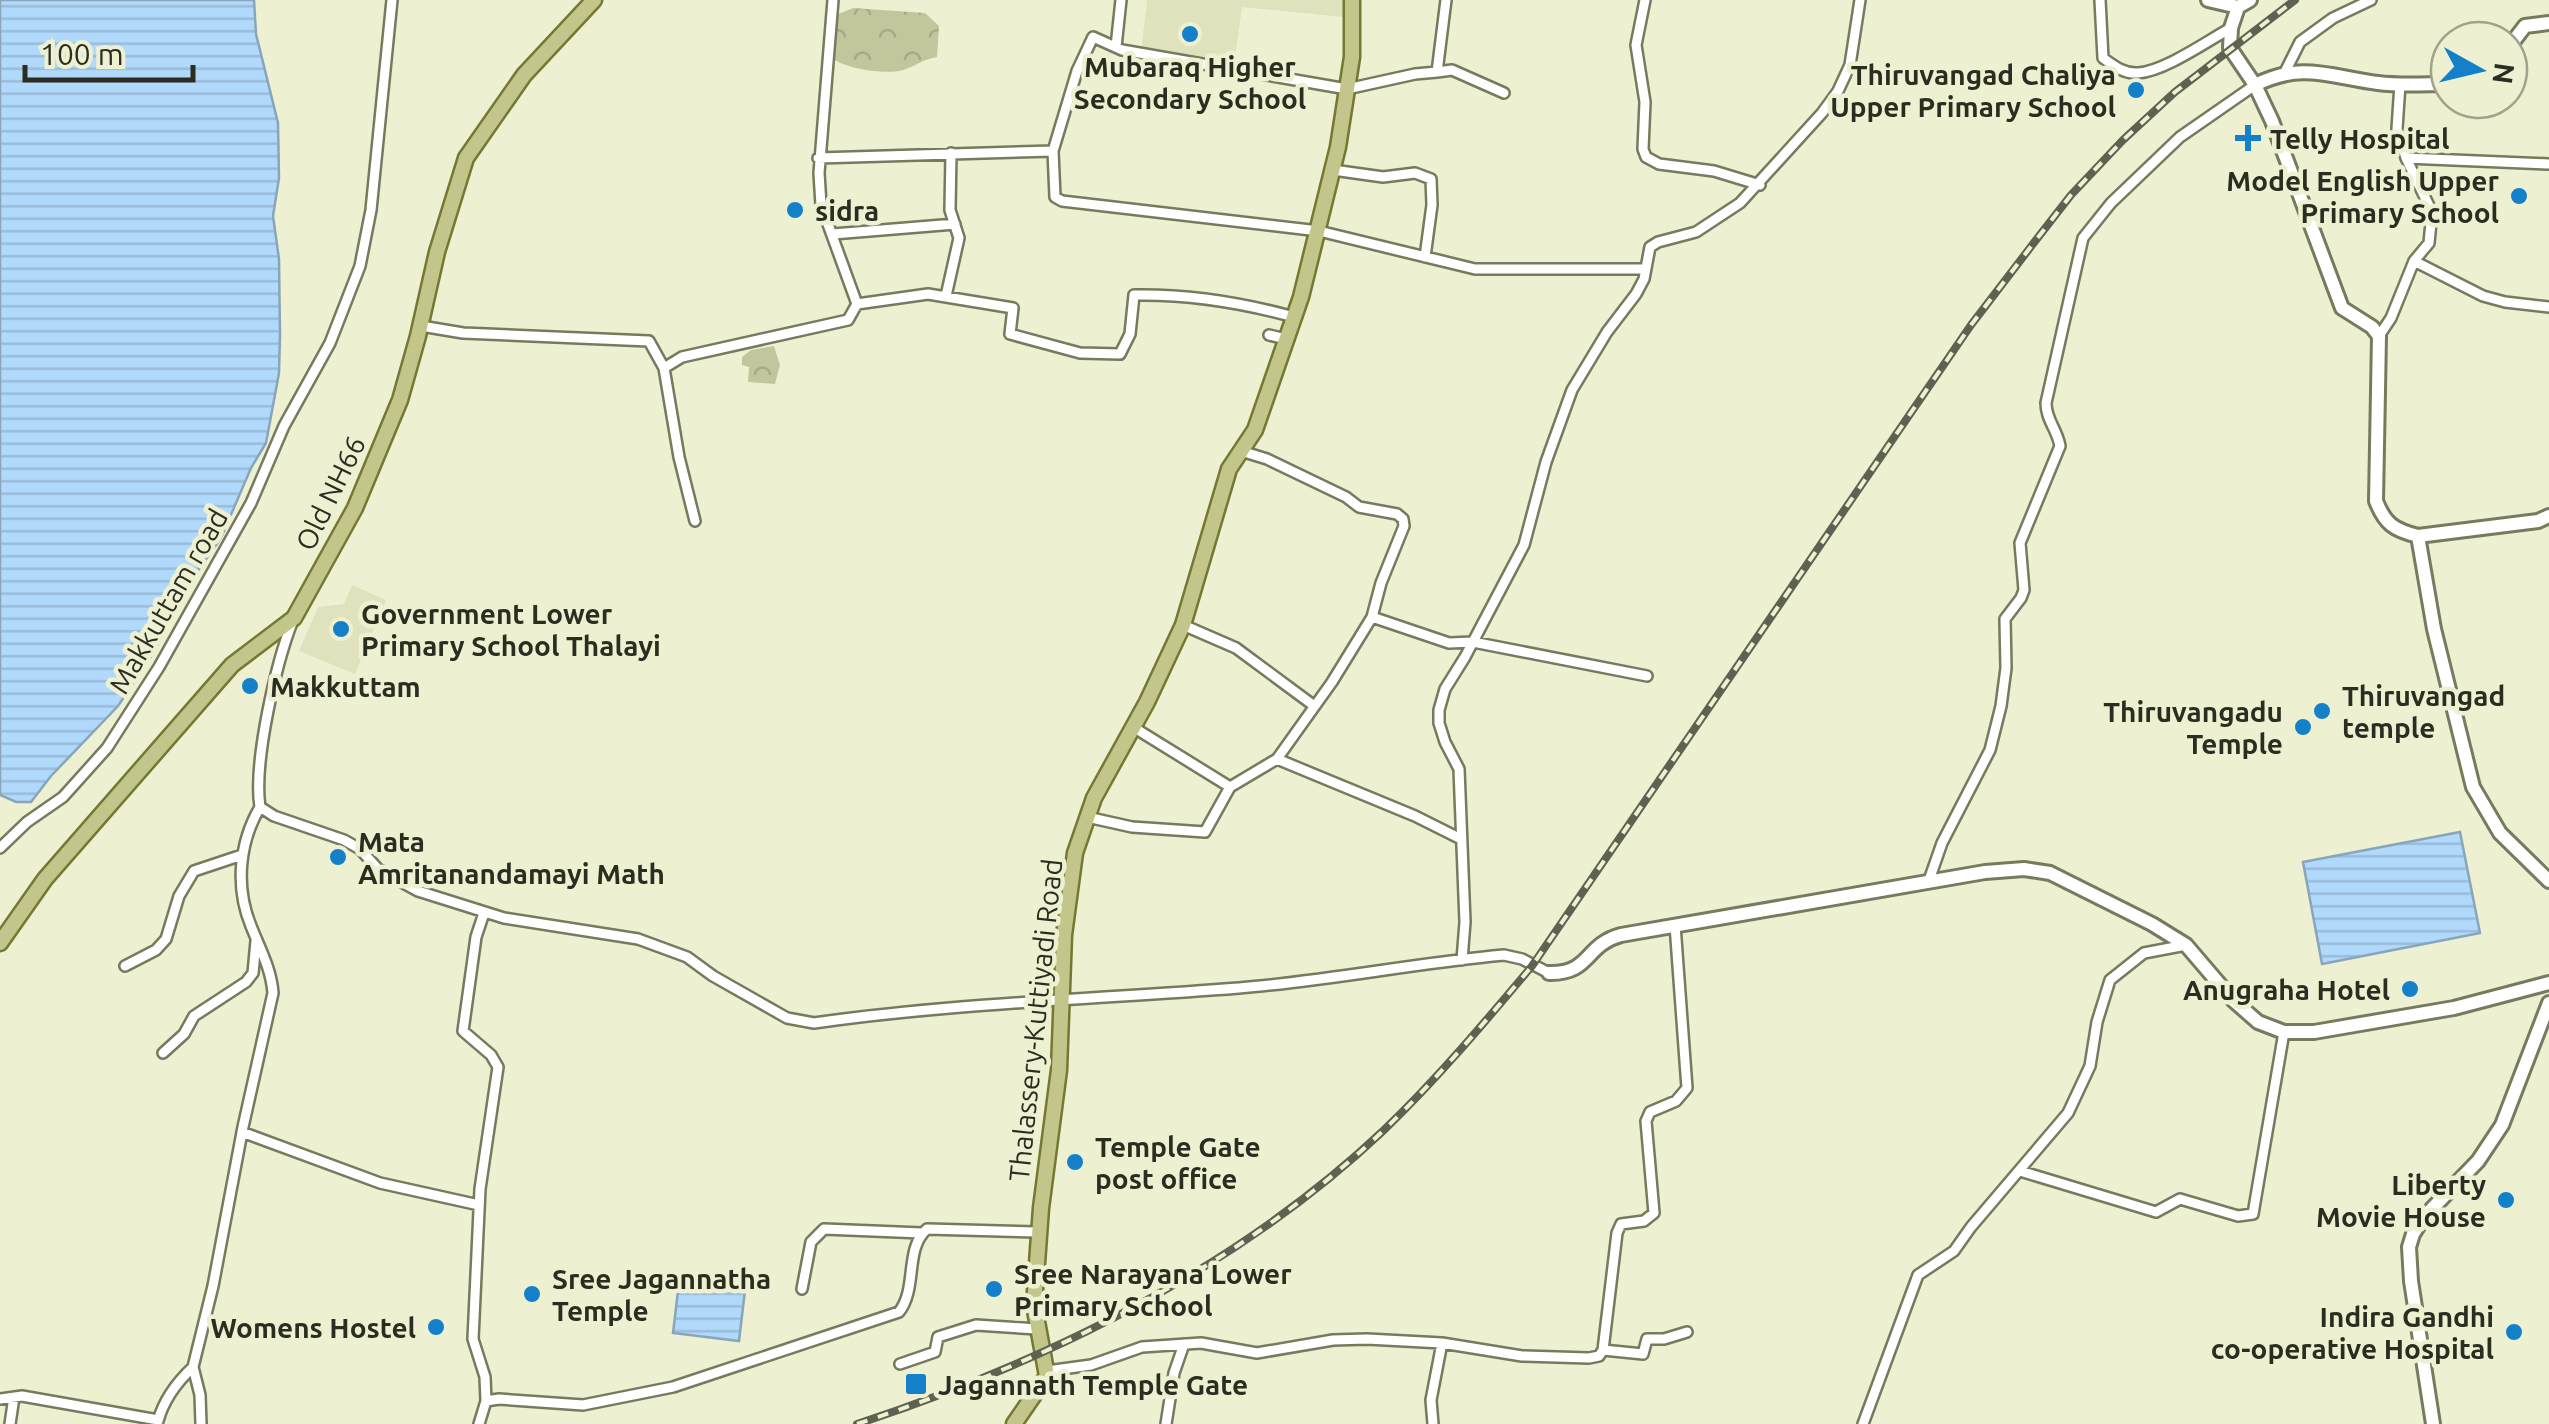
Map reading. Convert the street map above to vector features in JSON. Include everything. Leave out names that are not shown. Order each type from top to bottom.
[{"type":"main road","name":"Old NH66","points":[[0,942],[45,879],[232,665],[294,618],[355,508],[400,400],[436,252],[466,158],[524,75],[594,0]]},
{"type":"main road","name":"Thalassery-Kuttiyadi Road","points":[[1047,1371],[1034,1305],[1038,1232],[1060,1070],[1060,1001],[1070,882],[1087,817],[1183,625],[1229,469],[1255,430],[1294,317],[1333,170],[1352,57],[1352,0]]},
{"type":"main road","points":[[1014,1424],[1047,1371]]},
{"type":"street","name":"Makkuttam road","points":[[0,848],[27,822],[63,797],[107,748],[251,503],[284,426],[330,343],[360,266],[371,210],[392,0]]},
{"type":"street","points":[[664,368],[682,357],[836,324],[854,315],[857,304],[822,204],[818,158],[833,0]]},
{"type":"street","points":[[1116,47],[1120,0]]},
{"type":"street","points":[[1437,72],[1446,0]]},
{"type":"street","points":[[1645,0],[1636,45],[1645,102],[1642,150],[1646,157],[1659,164],[1714,171],[1760,185]]},
{"type":"street","points":[[1462,960],[1465,922],[1458,769],[1445,742],[1439,710],[1445,689],[1524,545],[1546,462],[1572,390],[1606,332],[1636,294],[1650,248],[1658,242],[1696,232],[1760,185],[1838,91],[1850,65],[1860,0]]},
{"type":"street","points":[[2100,0],[2103,58],[2118,70],[2136,74],[2154,69],[2231,28]]},
{"type":"street","points":[[2208,0],[2244,3],[2231,28],[2230,48],[2255,85],[2342,308],[2379,336]]},
{"type":"street","points":[[2285,72],[2300,42],[2332,18],[2371,0]]},
{"type":"street","points":[[1504,92],[1452,70],[1347,89],[1163,59],[1094,37],[1077,70],[1053,150],[1055,196],[1062,201],[1318,231],[1475,269],[1645,269]]},
{"type":"street","points":[[1928,883],[1942,843],[1990,750],[2001,706],[2007,650],[2005,619],[2024,590],[2020,543],[2060,446],[2058,431],[2046,416],[2046,403],[2083,238],[2110,203],[2180,137],[2255,85],[2285,72],[2336,73],[2378,83],[2429,84]]},
{"type":"street","points":[[2400,84],[2397,129],[2432,212],[2430,242],[2414,261],[2379,336],[2376,501],[2384,521],[2398,531],[2418,536],[2538,521],[2549,516]]},
{"type":"street","points":[[818,158],[1053,150]]},
{"type":"street","points":[[946,296],[960,238],[950,210],[952,153]]},
{"type":"street","points":[[2406,158],[2549,164]]},
{"type":"street","points":[[1333,170],[1384,177],[1415,172],[1430,180],[1432,205],[1425,257]]},
{"type":"street","points":[[833,234],[955,224]]},
{"type":"street","points":[[2414,261],[2483,296],[2549,307]]},
{"type":"street","points":[[857,304],[920,294],[1014,308],[1010,334],[1080,353],[1120,354],[1130,334],[1134,295],[1181,294],[1248,304],[1294,317]]},
{"type":"street","points":[[420,326],[463,333],[649,341],[664,368],[694,521]]},
{"type":"street","points":[[1269,335],[1286,339]]},
{"type":"street","points":[[1087,817],[1132,828],[1205,832],[1230,787],[1278,759],[1372,617],[1404,526],[1403,519],[1397,514],[1359,506],[1267,459],[1241,451]]},
{"type":"street","points":[[2418,536],[2434,628],[2473,786],[2500,833],[2549,881]]},
{"type":"street","points":[[1372,617],[1449,643],[1473,642],[1647,676]]},
{"type":"street","points":[[201,1424],[200,1395],[193,1368],[273,992],[271,972],[242,901],[242,855],[248,827],[260,807],[262,752],[294,618]]},
{"type":"street","points":[[1183,625],[1236,648],[1313,705]]},
{"type":"street","points":[[1133,727],[1230,787]]},
{"type":"street","points":[[1278,759],[1460,838]]},
{"type":"street","points":[[260,807],[274,816],[344,840],[360,849],[378,869],[418,892],[484,913],[638,939],[686,957],[787,1018],[814,1023],[1326,980],[1514,956],[1549,974],[1574,971],[1595,948],[1612,938],[2024,869],[2050,873],[2152,924],[2186,946],[2233,1000],[2258,1022],[2284,1032],[2314,1032],[2454,1008],[2549,983]]},
{"type":"street","points":[[126,966],[156,950],[166,938],[178,896],[194,871],[242,855]]},
{"type":"street","points":[[479,1424],[486,1401],[485,1376],[473,1339],[479,1205],[498,1067],[491,1055],[463,1032],[476,937],[484,913]]},
{"type":"street","points":[[1047,1371],[1092,1364],[1142,1347],[1184,1344],[1257,1352],[1333,1340],[1397,1339],[1522,1356],[1599,1356],[1604,1350],[1619,1228],[1654,1214],[1646,1121],[1650,1112],[1676,1101],[1687,1088],[1675,925]]},
{"type":"street","points":[[163,1054],[184,1034],[194,1016],[246,982],[253,973],[256,938]]},
{"type":"street","points":[[1863,1424],[1918,1275],[1954,1251],[2081,1092],[2110,980],[2144,954],[2186,946]]},
{"type":"street","points":[[2433,1424],[2409,1247],[2424,1217],[2478,1161],[2502,1124],[2549,1003]]},
{"type":"street","points":[[2020,1171],[2156,1212],[2180,1200],[2238,1216],[2253,1214],[2284,1032]]},
{"type":"street","points":[[242,1132],[380,1183],[479,1205]]},
{"type":"street","points":[[802,1288],[811,1242],[824,1229],[922,1233]]},
{"type":"street","points":[[486,1401],[583,1405],[674,1388],[899,1312],[906,1302],[917,1237],[927,1229],[1038,1232]]},
{"type":"street","points":[[900,1364],[935,1352],[938,1337],[976,1324],[1037,1329]]},
{"type":"street","points":[[1604,1350],[1644,1354],[1646,1339],[1664,1339],[1686,1332]]},
{"type":"street","points":[[1433,1424],[1430,1400],[1442,1343]]},
{"type":"street","points":[[1166,1424],[1174,1374],[1184,1344]]},
{"type":"street","points":[[0,1399],[22,1396],[158,1422],[175,1386],[193,1368]]},
{"type":"street","points":[[10,1424],[14,1397]]},
{"type":"shaded area","name":"Mubaraq Higher Secondary School","points":[[1147,0],[1344,0],[1343,17],[1242,7],[1234,65],[1141,52]]},
{"type":"shaded area","name":"Government Lower Primary School Thalayi","points":[[352,585],[386,600],[355,674],[299,651],[318,607],[344,604]]},
{"type":"green space","points":[[853,8],[925,13],[939,26],[937,57],[890,72],[838,62],[832,58],[836,15]]},
{"type":"green space","points":[[774,346],[780,365],[775,384],[748,382],[749,367],[742,365],[742,357],[751,350]]},
{"type":"water","points":[[0,0],[254,0],[256,34],[278,123],[279,178],[273,216],[279,259],[279,373],[266,443],[221,538],[183,592],[154,652],[118,706],[31,802],[16,802],[0,795]]},
{"type":"water","points":[[2460,832],[2480,933],[2322,964],[2303,862]]},
{"type":"water","points":[[680,1274],[746,1282],[739,1341],[673,1333]]},
{"type":"railway","points":[[857,1424],[999,1371],[1137,1306],[1266,1226],[1327,1180],[1404,1111],[1532,966],[1971,325],[2071,195],[2175,92],[2295,0]]},
{"type":"place","name":"Mubaraq Higher Secondary School","points":[[1190,34]]},
{"type":"place","name":"Thiruvangad Chaliya Upper Primary School","points":[[2136,90]]},
{"type":"place","name":"Telly Hospital","points":[[2248,138]]},
{"type":"place","name":"Model English Upper Primary School","points":[[2519,196]]},
{"type":"place","name":"sidra","points":[[795,210]]},
{"type":"place","name":"Government Lower Primary School Thalayi","points":[[341,629]]},
{"type":"place","name":"Makkuttam","points":[[250,686]]},
{"type":"place","name":"Thiruvangad temple","points":[[2322,711]]},
{"type":"place","name":"Thiruvangadu Temple","points":[[2303,727]]},
{"type":"place","name":"Mata Amritanandamayi Math","points":[[338,857]]},
{"type":"place","name":"Anugraha Hotel","points":[[2410,989]]},
{"type":"place","name":"Temple Gate post office","points":[[1075,1162]]},
{"type":"place","name":"Liberty Movie House","points":[[2506,1200]]},
{"type":"place","name":"Sree Narayana Lower Primary School","points":[[994,1289]]},
{"type":"place","name":"Sree Jagannatha Temple","points":[[532,1294]]},
{"type":"place","name":"Womens Hostel","points":[[436,1327]]},
{"type":"place","name":"Indira Gandhi co-operative Hospital","points":[[2514,1332]]},
{"type":"place","name":"Jagannath Temple Gate","points":[[916,1384]]}]
